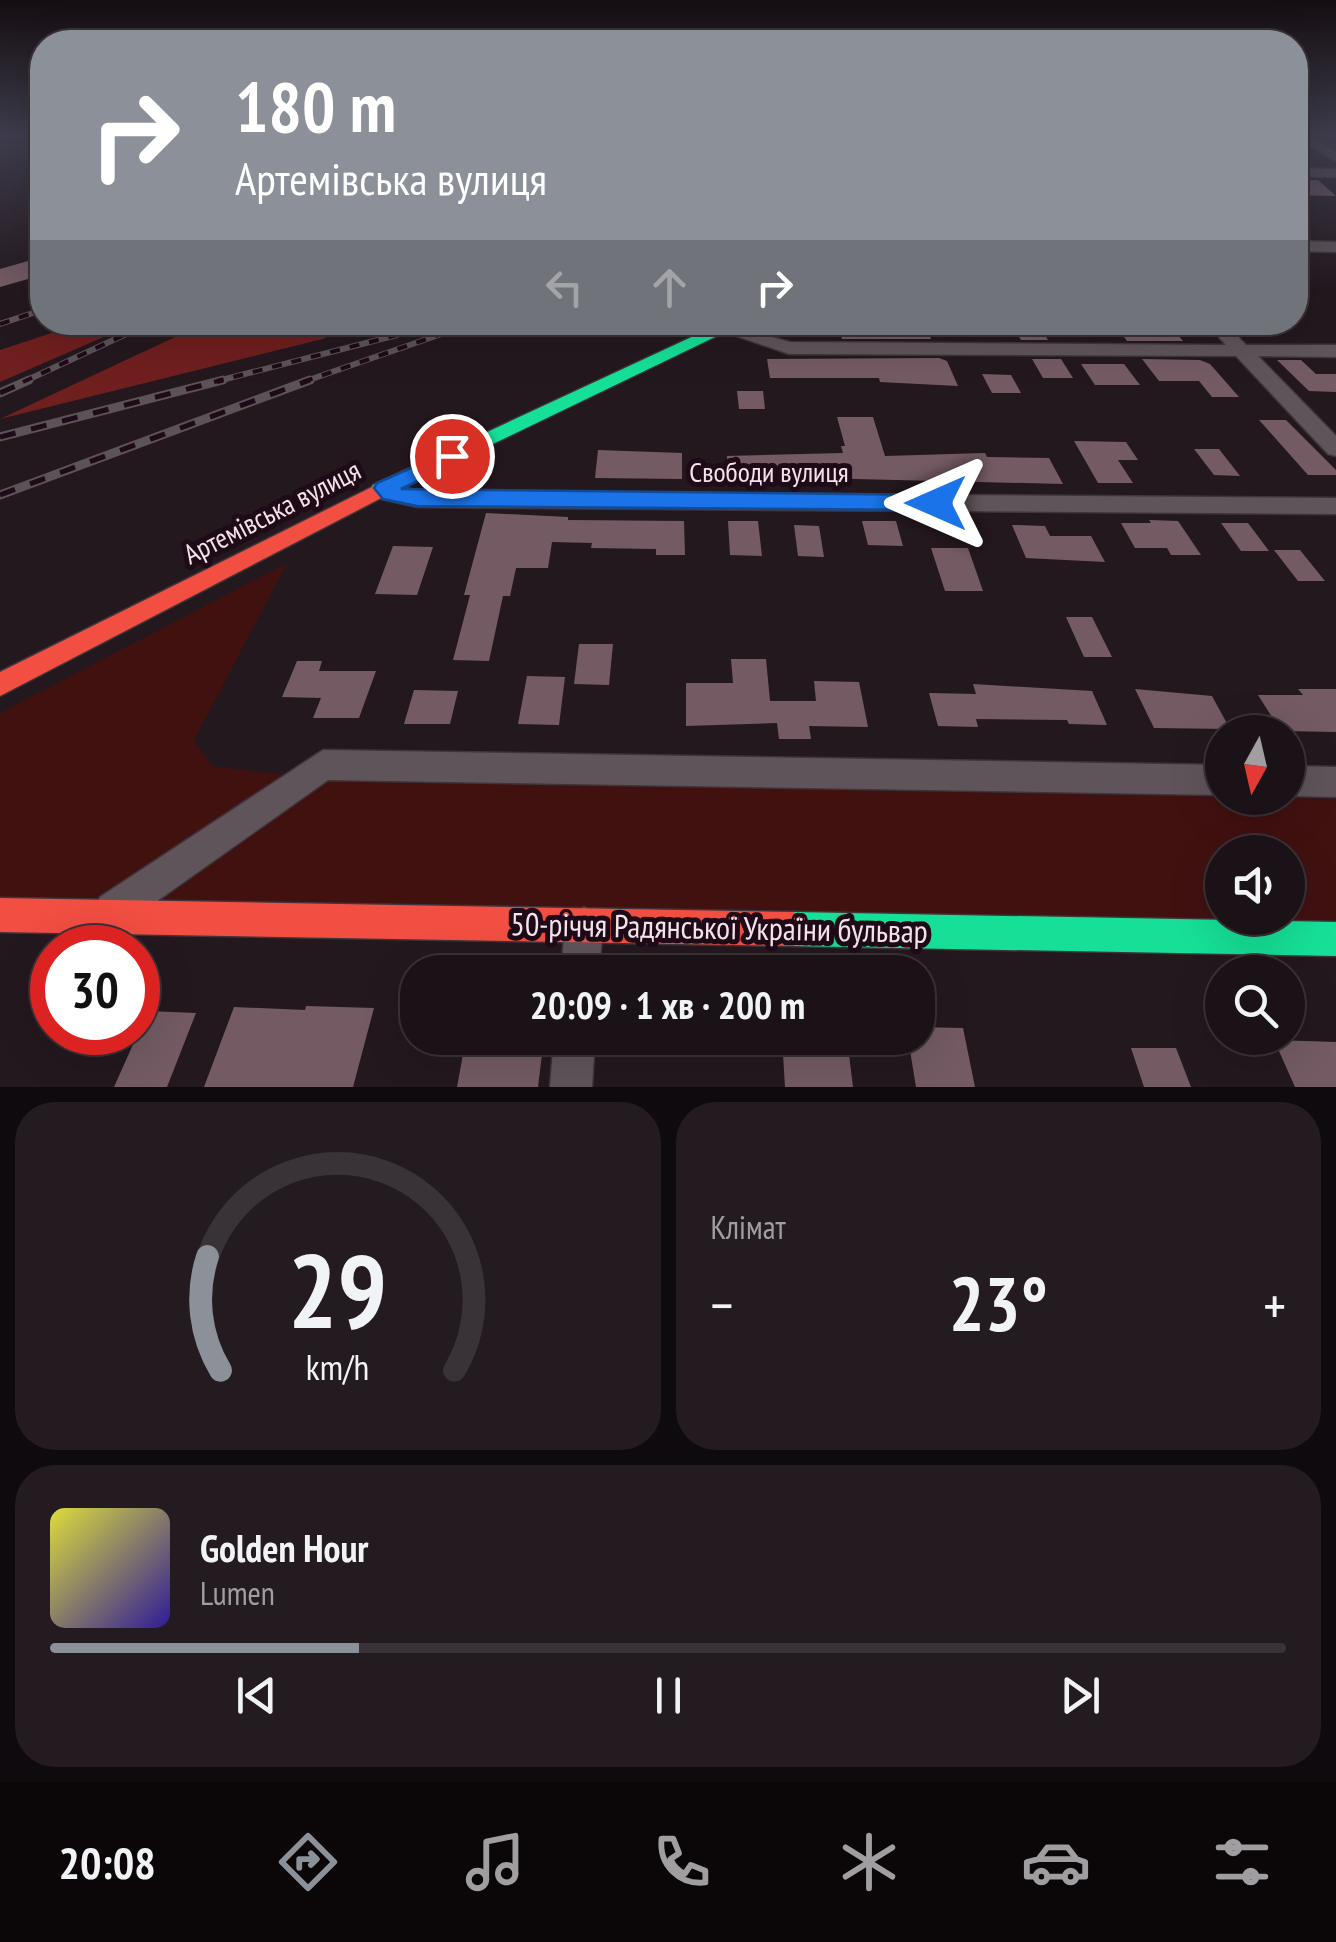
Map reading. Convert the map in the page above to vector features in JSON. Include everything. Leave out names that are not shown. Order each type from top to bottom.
[{"type":"street","points":[[1308,246],[1336,247]]},
{"type":"street","name":"Артемівська вулиця","points":[[0,685],[384,488],[713,335]]},
{"type":"street","points":[[755,335],[789,348],[1336,350]]},
{"type":"street","points":[[1226,335],[1336,449]]},
{"type":"street","name":"Свободи вулиця","points":[[384,488],[390,494],[417,499],[1336,506]]},
{"type":"street","points":[[102,918],[324,765],[1205,780]]},
{"type":"street","points":[[1305,782],[1336,782]]},
{"type":"street","name":"50-річчя Радянської України бульвар","points":[[0,915],[1336,939]]},
{"type":"street","points":[[581,955],[584,926]]},
{"type":"street","points":[[571,1087],[574,1055]]},
{"type":"shaded area","points":[[46,335],[108,335],[0,382],[0,350]]},
{"type":"shaded area","points":[[179,335],[332,335],[323,339],[0,419]]},
{"type":"shaded area","points":[[287,563],[194,740],[212,766],[323,780],[1205,797],[1205,815],[1305,815],[1305,798],[1336,799],[1336,924],[1305,923],[1305,835],[1205,835],[1205,921],[0,898],[0,713]]},
{"type":"building","points":[[1308,188],[1327,188],[1336,196],[1308,195]]},
{"type":"building","points":[[30,260],[30,278],[0,287],[0,269]]},
{"type":"building","points":[[841,335],[929,335],[931,339],[842,339]]},
{"type":"building","points":[[1018,335],[1045,335],[1048,340],[1021,340]]},
{"type":"building","points":[[1123,335],[1178,335],[1183,341],[1127,341]]},
{"type":"building","points":[[767,359],[947,361],[958,386],[880,382],[879,378],[770,378]]},
{"type":"building","points":[[1032,359],[1061,359],[1073,378],[1043,378]]},
{"type":"building","points":[[1142,359],[1200,360],[1210,364],[1239,397],[1212,397],[1199,381],[1159,381]]},
{"type":"building","points":[[1277,360],[1301,360],[1316,374],[1336,374],[1336,392],[1309,391]]},
{"type":"building","points":[[1081,364],[1124,364],[1140,385],[1095,385]]},
{"type":"building","points":[[982,374],[1011,375],[1021,393],[992,393]]},
{"type":"building","points":[[737,391],[763,391],[765,409],[739,409]]},
{"type":"building","points":[[837,417],[873,417],[885,456],[985,453],[987,457],[1049,458],[1063,484],[816,478],[728,481],[727,456],[843,453],[841,446],[845,446]]},
{"type":"building","points":[[1259,420],[1286,420],[1336,470],[1336,475],[1308,475]]},
{"type":"building","points":[[1074,441],[1126,442],[1138,460],[1118,460],[1133,483],[1098,483]]},
{"type":"building","points":[[1194,449],[1219,449],[1240,476],[1214,475]]},
{"type":"building","points":[[598,450],[682,453],[682,479],[595,478]]},
{"type":"building","points":[[486,513],[568,520],[684,521],[685,555],[656,555],[656,549],[591,548],[592,543],[552,542],[548,568],[516,568],[510,596],[503,596],[489,661],[453,660],[470,595],[464,595]]},
{"type":"building","points":[[1149,520],[1178,521],[1201,555],[1171,555],[1167,548],[1135,548],[1121,523],[1151,523]]},
{"type":"building","points":[[728,521],[758,521],[762,556],[730,555]]},
{"type":"building","points":[[862,521],[896,521],[903,546],[868,545]]},
{"type":"building","points":[[1221,523],[1248,523],[1269,551],[1241,551]]},
{"type":"building","points":[[794,525],[819,526],[824,557],[798,556]]},
{"type":"building","points":[[1012,525],[1045,526],[1050,536],[1091,536],[1105,562],[1026,558]]},
{"type":"building","points":[[393,546],[433,547],[417,595],[375,594]]},
{"type":"building","points":[[931,548],[968,548],[983,591],[945,591]]},
{"type":"building","points":[[1274,550],[1300,550],[1325,581],[1298,581]]},
{"type":"building","points":[[1066,617],[1092,617],[1112,657],[1084,657]]},
{"type":"building","points":[[579,644],[613,644],[609,685],[574,684]]},
{"type":"building","points":[[731,659],[766,659],[770,701],[816,701],[814,681],[859,682],[868,727],[809,726],[811,739],[779,739],[777,723],[686,726],[686,683],[733,683]]},
{"type":"building","points":[[297,661],[322,661],[319,671],[376,671],[359,718],[313,718],[321,698],[282,697]]},
{"type":"building","points":[[527,676],[565,677],[559,725],[518,724]]},
{"type":"building","points":[[973,684],[1092,691],[1107,725],[1069,724],[1067,720],[976,719],[978,727],[938,726],[929,693],[976,694]]},
{"type":"building","points":[[1135,689],[1212,696],[1222,715],[1205,715],[1205,729],[1154,728]]},
{"type":"building","points":[[1298,689],[1336,689],[1336,732],[1305,731],[1305,715],[1271,715],[1258,695],[1303,695]]},
{"type":"building","points":[[414,690],[458,691],[450,724],[404,724]]},
{"type":"building","points":[[306,1006],[374,1008],[353,1087],[204,1087],[234,1007],[305,1010]]},
{"type":"building","points":[[160,1012],[196,1013],[167,1087],[114,1087],[128,1055],[160,1055]]},
{"type":"building","points":[[935,1027],[963,1028],[975,1087],[916,1087],[911,1055],[935,1055]]},
{"type":"building","points":[[1305,1041],[1336,1042],[1336,1087],[1295,1087],[1281,1055],[1305,1055]]},
{"type":"building","points":[[1131,1048],[1176,1048],[1191,1087],[1144,1087]]},
{"type":"building","points":[[463,1055],[542,1055],[538,1087],[457,1087]]},
{"type":"building","points":[[783,1055],[849,1055],[853,1087],[785,1087]]},
{"type":"railway","points":[[0,324],[30,314]]},
{"type":"railway","points":[[23,382],[124,335]]},
{"type":"railway","points":[[214,382],[397,335]]},
{"type":"railway","points":[[303,382],[439,335]]},
{"type":"railway","points":[[0,393],[29,380]]},
{"type":"railway","points":[[0,437],[223,380]]},
{"type":"railway","points":[[0,495],[310,380]]},
{"type":"traffic: fast","points":[[380,490],[710,335]]},
{"type":"traffic: fast","points":[[793,929],[1336,939]]},
{"type":"traffic: jam","points":[[0,685],[380,490]]},
{"type":"traffic: jam","points":[[0,915],[793,929]]},
{"type":"route","points":[[452,456],[384,488],[390,494],[417,499],[936,503]]}]
